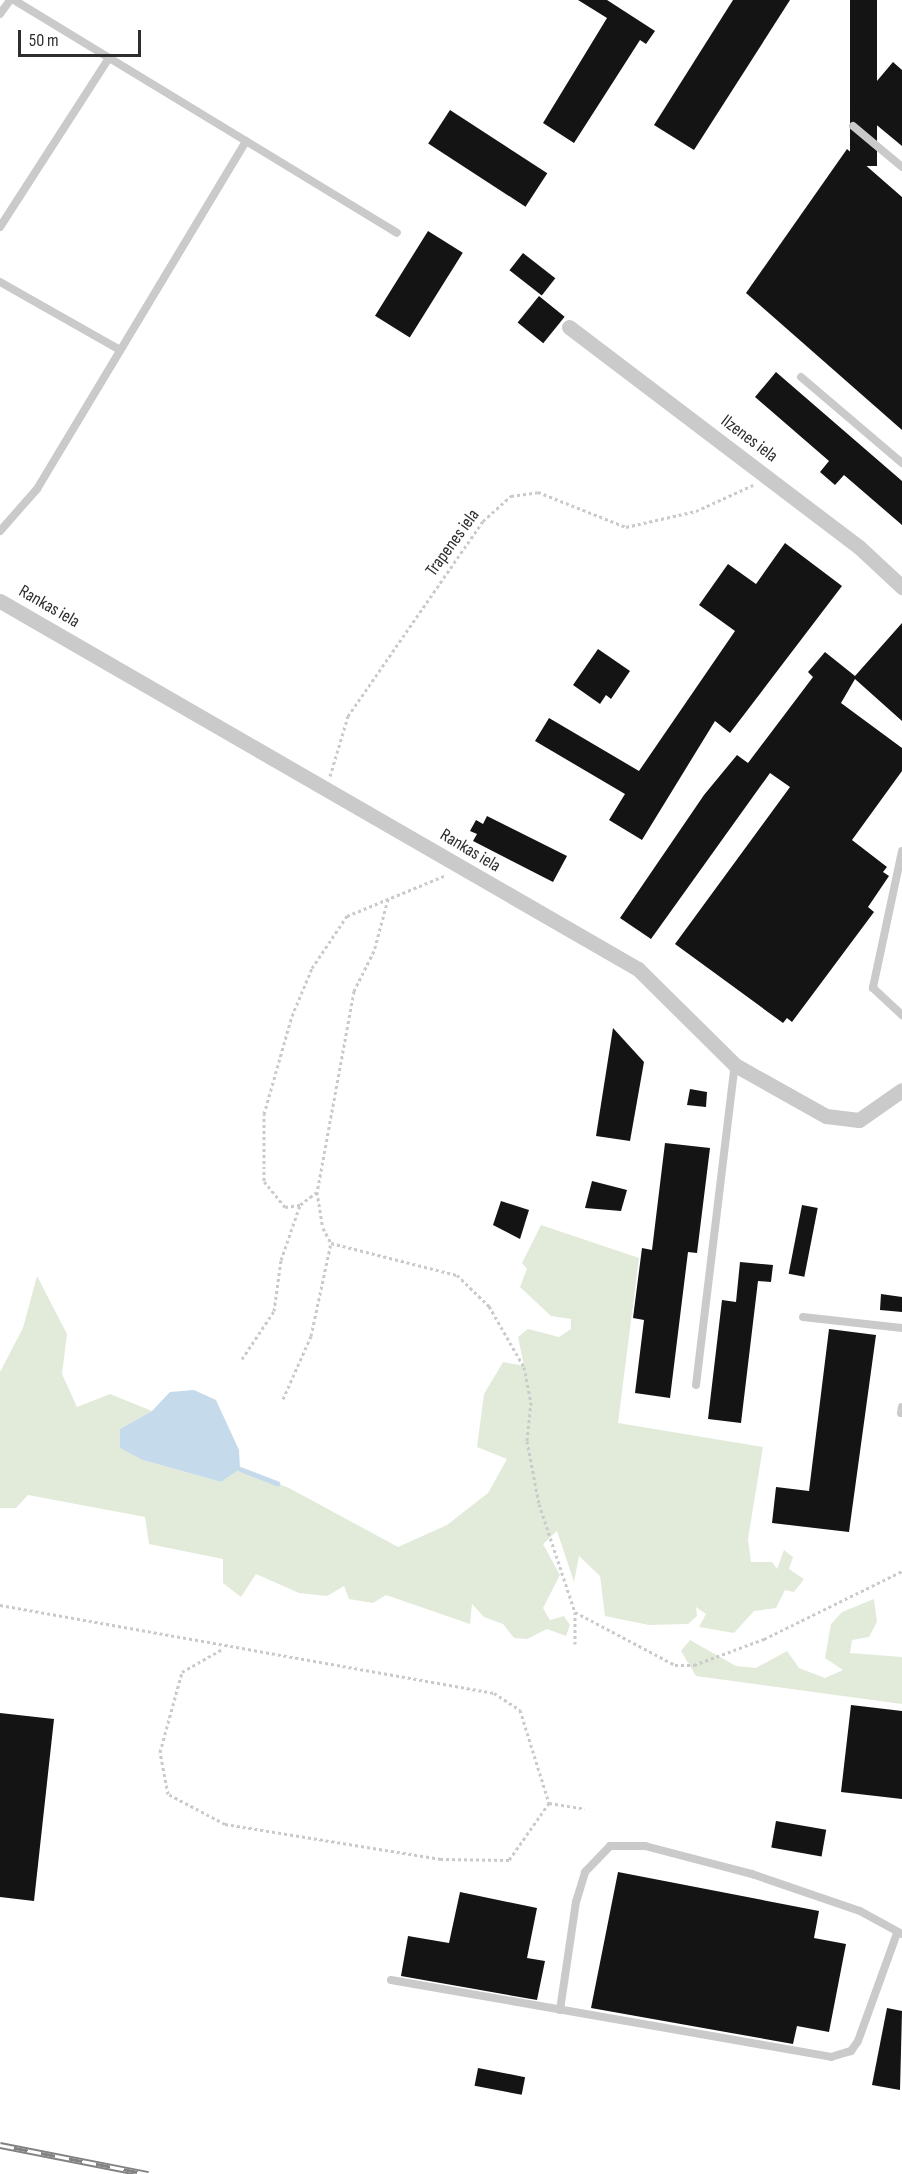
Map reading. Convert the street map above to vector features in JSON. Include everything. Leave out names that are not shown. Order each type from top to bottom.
[{"type":"street","name":"Ilzenes iela","points":[[568,327],[770,478],[902,587]]},
{"type":"street","name":"Rankas iela","points":[[0,601],[327,786],[462,870],[638,969],[735,1065],[826,1116],[860,1120],[902,1089]]},
{"type":"lane","points":[[0,15],[9,0]]},
{"type":"lane","points":[[14,0],[397,233]]},
{"type":"lane","points":[[0,227],[109,58]]},
{"type":"lane","points":[[853,126],[902,167]]},
{"type":"lane","points":[[0,531],[37,489],[246,141]]},
{"type":"lane","points":[[0,282],[120,350]]},
{"type":"lane","points":[[801,377],[902,463]]},
{"type":"lane","points":[[902,851],[873,988],[902,1015]]},
{"type":"lane","points":[[696,1385],[735,1065]]},
{"type":"lane","points":[[803,1317],[902,1328]]},
{"type":"lane","points":[[901,1413],[902,1407]]},
{"type":"lane","points":[[391,1980],[560,2010],[831,2057],[851,2051],[858,2041],[899,1934],[860,1911],[752,1874],[645,1846],[610,1846],[585,1872],[576,1902],[560,2010]]},
{"type":"path","name":"Trapenes iela","points":[[327,786],[348,716],[483,521],[511,496],[538,492],[627,527],[696,511],[770,478]]},
{"type":"path","points":[[317,1192],[300,1205],[285,1207],[264,1181],[264,1114],[312,968],[347,916],[462,870]]},
{"type":"path","points":[[283,1399],[311,1336],[331,1243],[317,1192],[354,991],[374,951],[388,899]]},
{"type":"path","points":[[242,1359],[274,1311],[281,1260],[300,1205]]},
{"type":"path","points":[[331,1243],[457,1275],[489,1306],[524,1366],[531,1402],[527,1441],[539,1504],[575,1612],[575,1644]]},
{"type":"path","points":[[575,1612],[675,1665],[694,1665],[764,1639],[902,1571]]},
{"type":"path","points":[[0,1605],[225,1648],[494,1693],[520,1710],[549,1803]]},
{"type":"path","points":[[225,1648],[182,1672],[160,1752],[168,1794],[225,1824],[441,1858],[509,1860],[549,1803]]},
{"type":"path","points":[[549,1803],[585,1809]]},
{"type":"green space","points":[[541,1225],[639,1258],[618,1423],[763,1447],[748,1539],[751,1562],[772,1562],[777,1569],[784,1550],[793,1557],[789,1569],[804,1579],[794,1592],[785,1590],[776,1608],[754,1611],[734,1633],[699,1627],[706,1614],[696,1607],[697,1616],[688,1624],[649,1625],[605,1616],[600,1576],[579,1556],[574,1582],[557,1531],[543,1544],[560,1575],[543,1608],[550,1620],[564,1616],[570,1625],[566,1636],[547,1629],[527,1639],[514,1638],[503,1624],[484,1617],[472,1604],[470,1624],[386,1595],[373,1603],[349,1599],[344,1586],[327,1596],[299,1593],[256,1574],[241,1597],[223,1583],[223,1559],[149,1544],[145,1517],[28,1495],[16,1508],[0,1508],[0,1372],[23,1328],[37,1276],[67,1334],[62,1374],[77,1407],[110,1394],[152,1411],[120,1429],[143,1460],[221,1482],[240,1469],[289,1488],[398,1547],[447,1525],[488,1493],[507,1459],[477,1447],[484,1394],[503,1362],[524,1366],[518,1337],[528,1329],[559,1337],[571,1329],[571,1319],[551,1316],[520,1287],[527,1269],[522,1263]]},
{"type":"green space","points":[[874,1599],[877,1622],[869,1637],[852,1640],[850,1653],[902,1657],[902,1704],[696,1676],[681,1651],[690,1640],[736,1666],[756,1668],[787,1651],[799,1668],[825,1678],[843,1670],[825,1658],[831,1624],[842,1612]]},
{"type":"water","points":[[194,1390],[216,1400],[239,1450],[240,1469],[221,1482],[143,1460],[120,1448],[120,1429],[152,1411],[170,1392]]},
{"type":"building","points":[[578,0],[607,0],[655,31],[646,44],[640,40],[574,143],[543,123],[607,18]]},
{"type":"building","points":[[733,0],[790,0],[694,150],[654,125]]},
{"type":"building","points":[[850,0],[877,0],[877,166],[850,166]]},
{"type":"building","points":[[893,62],[902,70],[902,146],[855,107]]},
{"type":"building","points":[[450,110],[547,173],[526,207],[428,144]]},
{"type":"building","points":[[847,149],[902,197],[902,430],[746,293]]},
{"type":"building","points":[[428,231],[463,253],[410,338],[375,316]]},
{"type":"building","points":[[523,253],[555,278],[542,296],[509,270]]},
{"type":"building","points":[[539,296],[565,317],[543,343],[518,322]]},
{"type":"building","points":[[776,372],[902,481],[902,525],[844,475],[835,485],[820,472],[829,461],[755,397]]},
{"type":"building","points":[[785,543],[842,586],[730,733],[715,721],[642,840],[609,820],[625,794],[535,741],[549,718],[639,771],[735,631],[699,605],[728,564],[756,584]]},
{"type":"building","points":[[902,623],[902,721],[855,679],[841,703],[902,748],[902,771],[852,840],[887,867],[883,872],[889,876],[868,907],[874,912],[792,1022],[787,1018],[783,1023],[675,944],[790,787],[770,773],[651,939],[620,918],[704,795],[737,755],[748,763],[813,677],[808,672],[825,652],[855,676]]},
{"type":"building","points":[[598,649],[630,671],[611,699],[606,695],[600,704],[573,685]]},
{"type":"building","points":[[487,816],[567,856],[553,882],[473,841],[477,834],[470,831],[476,820],[483,824]]},
{"type":"building","points":[[613,1028],[644,1062],[630,1141],[596,1136]]},
{"type":"building","points":[[690,1089],[707,1092],[706,1107],[687,1105]]},
{"type":"building","points":[[665,1143],[710,1148],[697,1253],[688,1252],[670,1398],[635,1393],[644,1320],[633,1318],[642,1248],[652,1250]]},
{"type":"building","points":[[592,1181],[627,1190],[621,1211],[585,1208]]},
{"type":"building","points":[[501,1201],[529,1210],[520,1239],[493,1225]]},
{"type":"building","points":[[802,1205],[818,1208],[804,1277],[789,1274]]},
{"type":"building","points":[[740,1262],[773,1265],[771,1282],[758,1281],[741,1423],[708,1419],[722,1300],[736,1302]]},
{"type":"building","points":[[881,1294],[902,1297],[902,1312],[880,1310]]},
{"type":"building","points":[[829,1329],[876,1335],[849,1532],[772,1523],[776,1487],[809,1491]]},
{"type":"building","points":[[851,1705],[902,1711],[902,1799],[841,1792]]},
{"type":"building","points":[[0,1713],[54,1719],[34,1901],[0,1897]]},
{"type":"building","points":[[776,1821],[826,1830],[822,1856],[771,1848]]},
{"type":"building","points":[[618,1872],[819,1911],[814,1938],[846,1944],[829,2032],[797,2026],[793,2044],[591,2008]]},
{"type":"building","points":[[460,1892],[537,1908],[527,1958],[545,1961],[537,2000],[401,1976],[408,1936],[449,1943]]},
{"type":"building","points":[[887,2008],[902,2011],[900,2090],[872,2085]]},
{"type":"building","points":[[478,2068],[525,2077],[522,2095],[475,2086]]},
{"type":"waterway","points":[[240,1469],[277,1483]]},
{"type":"railway","points":[[0,2145],[148,2174]]}]
